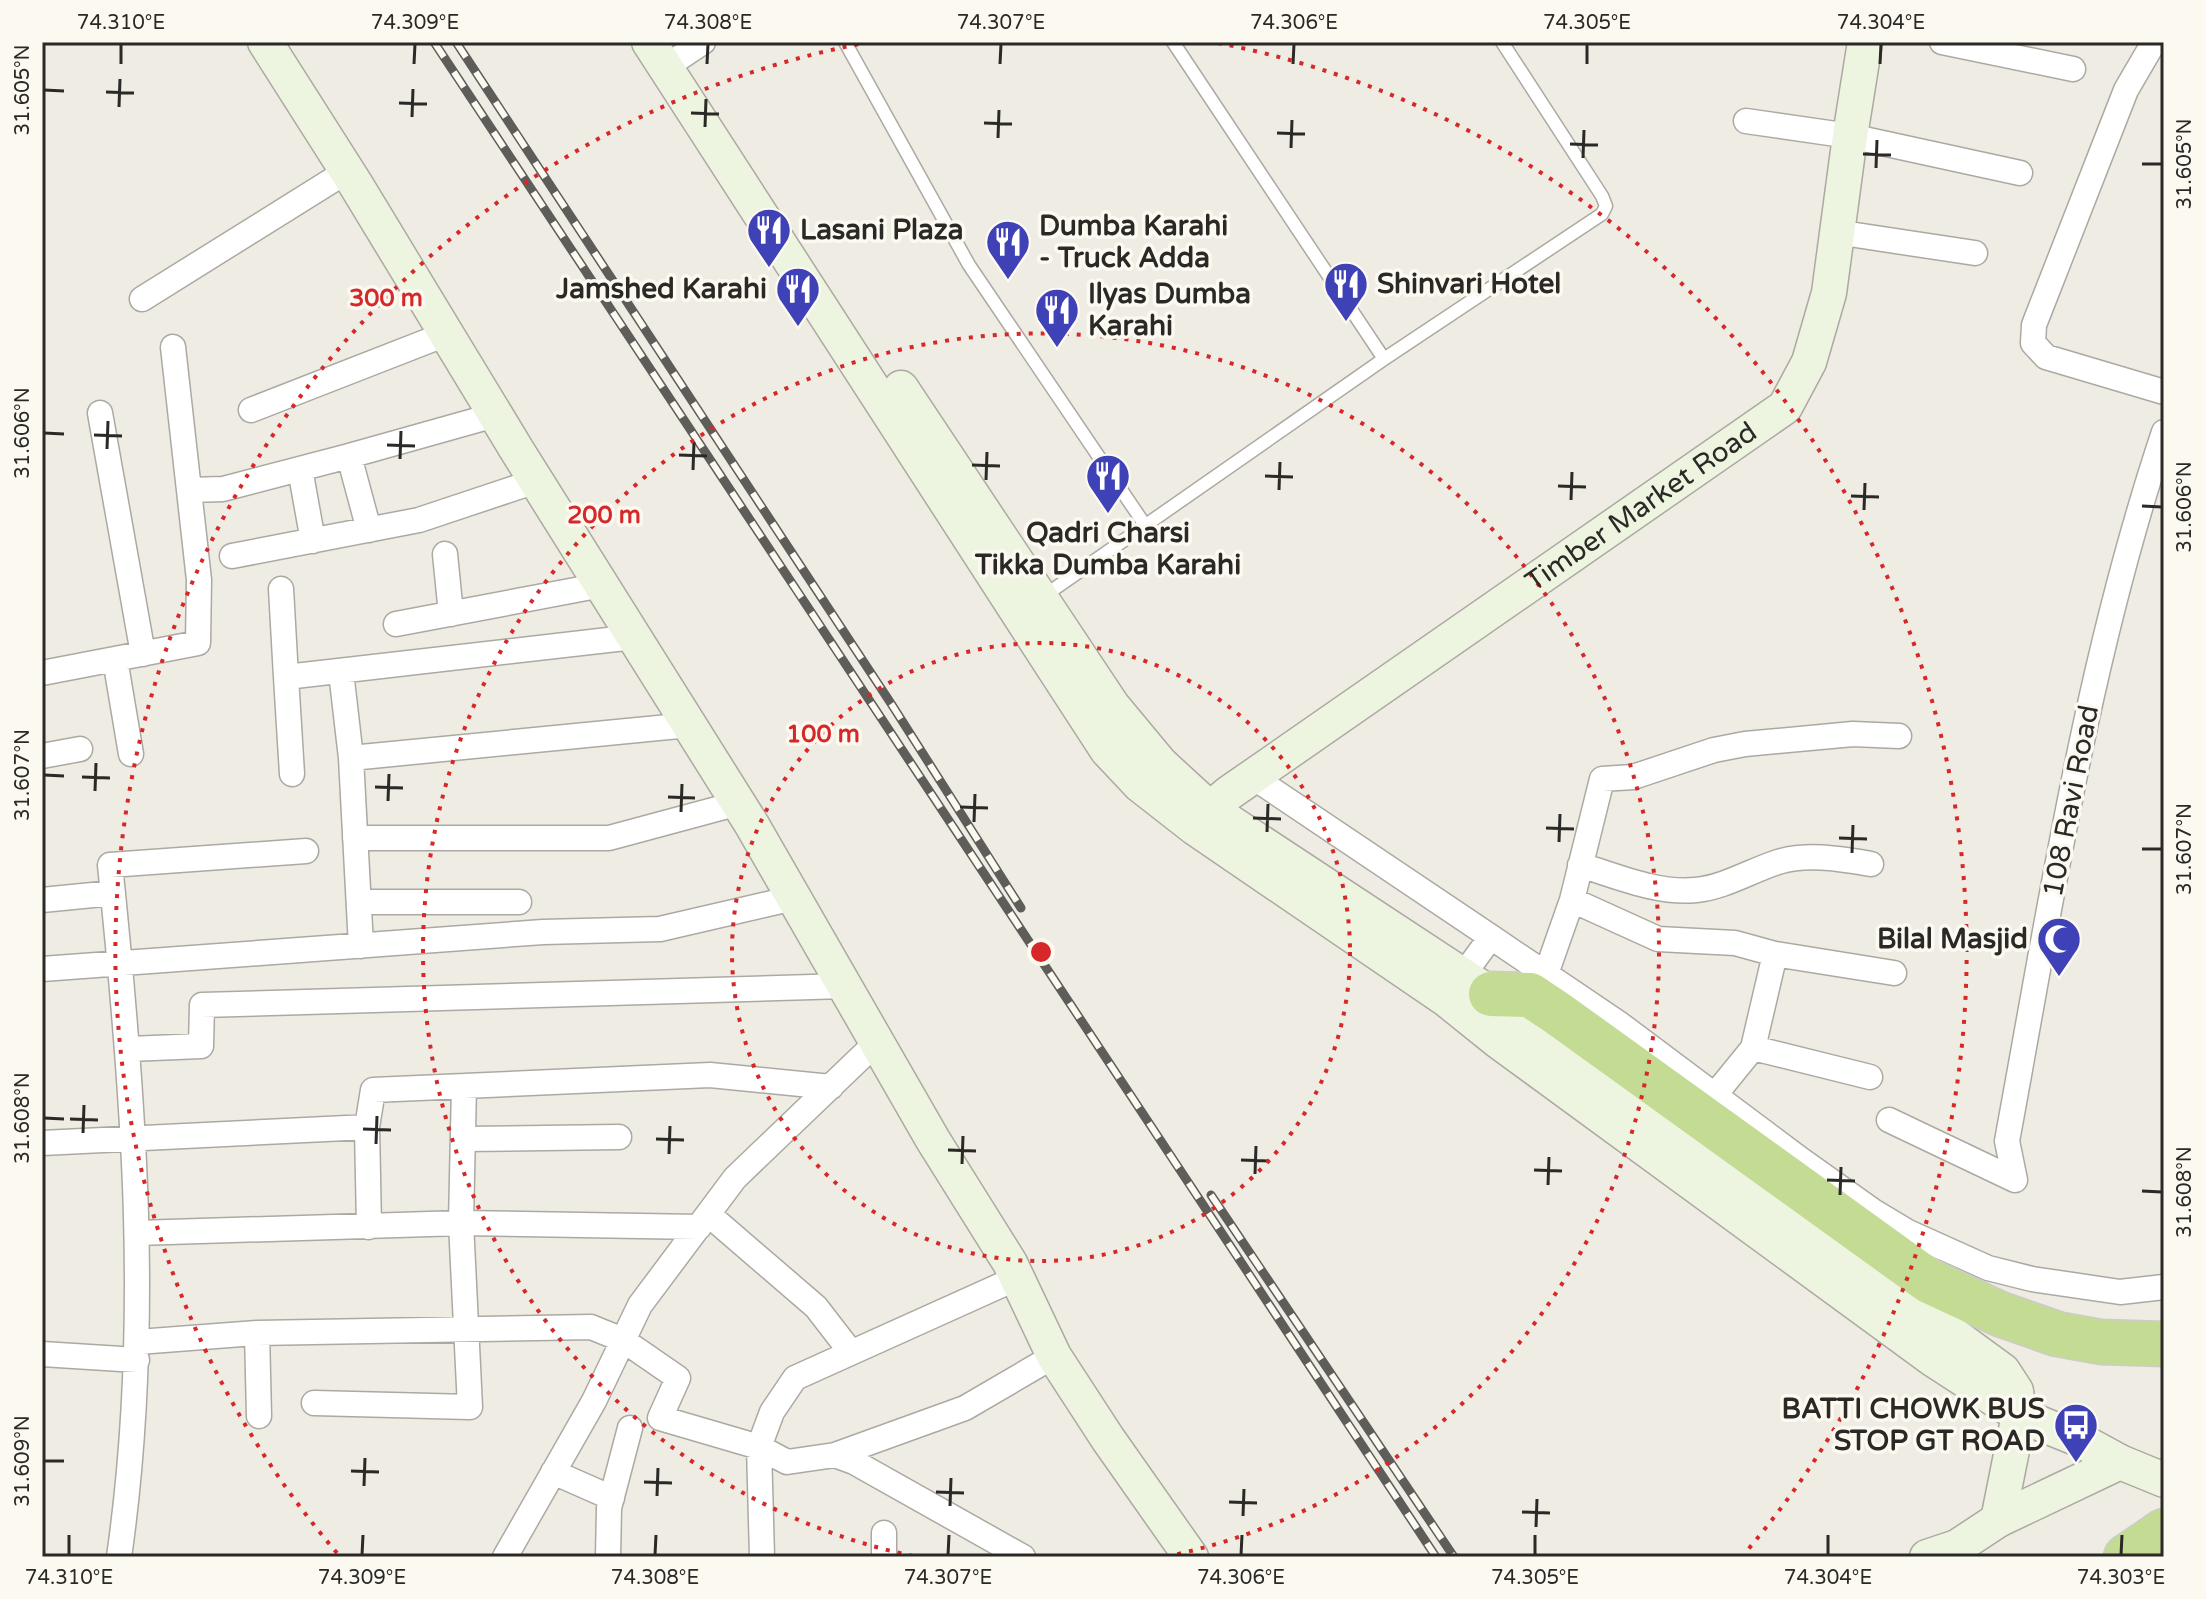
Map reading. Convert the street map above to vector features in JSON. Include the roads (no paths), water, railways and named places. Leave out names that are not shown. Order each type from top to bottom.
[{"type":"highway","points":[[1499,999],[1929,1281],[2000,1314],[2057,1334],[2101,1342],[2164,1344]]},
{"type":"highway","points":[[2126,1557],[2164,1531]]},
{"type":"main road","points":[[265,42],[739,803],[1017,1278],[1054,1356],[1191,1557]]},
{"type":"main road","points":[[649,42],[1107,750],[1140,785],[1202,819],[1499,999],[1934,1360],[2019,1415],[2164,1480]]},
{"type":"main road","name":"Timber Market Road","points":[[1202,819],[1253,777],[1785,407],[1809,362],[1829,293],[1865,42]]},
{"type":"main road","points":[[684,47],[1112,705],[1202,819]]},
{"type":"main road","points":[[1998,1520],[2019,1415]]},
{"type":"main road","points":[[1949,1554],[1998,1520],[2120,1462]]},
{"type":"street","points":[[1942,42],[2073,69]]},
{"type":"street","points":[[2154,42],[2126,90],[2034,325],[2033,343],[2046,357],[2164,392]]},
{"type":"street","points":[[1746,121],[1850,136],[2020,173]]},
{"type":"street","points":[[142,299],[347,171]]},
{"type":"street","points":[[1836,232],[1975,253]]},
{"type":"street","points":[[251,410],[446,334]]},
{"type":"street","points":[[42,673],[198,643],[199,580],[173,347]]},
{"type":"street","points":[[100,413],[143,654]]},
{"type":"street","points":[[189,490],[223,489],[495,415]]},
{"type":"street","name":"108 Ravi Road","points":[[1889,1120],[2015,1180],[2007,1141],[2087,712],[2164,432]]},
{"type":"street","points":[[349,456],[369,530]]},
{"type":"street","points":[[300,469],[313,541]]},
{"type":"street","points":[[232,556],[419,520],[536,481]]},
{"type":"street","points":[[445,554],[451,614]]},
{"type":"street","points":[[396,624],[602,585]]},
{"type":"street","points":[[281,589],[292,774]]},
{"type":"street","points":[[286,677],[634,637]]},
{"type":"street","points":[[115,659],[131,754]]},
{"type":"street","points":[[341,672],[351,758],[361,946]]},
{"type":"street","points":[[351,758],[689,725]]},
{"type":"street","points":[[1499,999],[1572,900],[1602,779],[1633,777],[1714,750],[1745,744],[1853,734],[1899,736]]},
{"type":"street","points":[[42,756],[80,749]]},
{"type":"street","points":[[1253,777],[1491,937],[1499,999]]},
{"type":"street","points":[[355,838],[609,838],[739,803]]},
{"type":"street","points":[[119,1557],[126,1508],[138,1351],[137,1233],[129,1049],[110,865],[306,851]]},
{"type":"street","points":[[1580,865],[1672,891],[1722,885],[1781,861],[1822,857],[1871,864]]},
{"type":"street","points":[[42,900],[113,893]]},
{"type":"street","points":[[42,969],[543,932],[660,929],[794,898]]},
{"type":"street","points":[[1572,900],[1658,939],[1735,943],[1775,954],[1894,973]]},
{"type":"street","points":[[359,902],[519,902]]},
{"type":"street","points":[[1491,937],[1499,999]]},
{"type":"street","points":[[1714,1096],[1753,1048],[1775,954]]},
{"type":"street","points":[[129,1049],[201,1046],[202,1005],[845,986]]},
{"type":"street","points":[[1499,999],[1621,1025],[1873,1211],[1908,1232],[1988,1268],[2032,1279],[2120,1292],[2164,1287]]},
{"type":"street","points":[[505,1557],[594,1401],[640,1305],[735,1178],[877,1042]]},
{"type":"street","points":[[1753,1048],[1870,1077]]},
{"type":"street","points":[[369,1227],[367,1127],[373,1090],[710,1075],[831,1087]]},
{"type":"street","points":[[314,1403],[470,1407],[461,1223],[464,1086]]},
{"type":"street","points":[[42,1143],[367,1127]]},
{"type":"street","points":[[464,1139],[619,1137]]},
{"type":"street","points":[[137,1233],[461,1223],[704,1220],[816,1307],[850,1351]]},
{"type":"street","points":[[762,1557],[759,1447],[772,1412],[795,1378],[1017,1278]]},
{"type":"street","points":[[42,1354],[138,1351],[257,1333],[591,1327],[623,1340],[678,1378],[660,1418],[759,1447],[787,1462],[835,1455],[965,1408],[1054,1356]]},
{"type":"street","points":[[257,1333],[259,1416]]},
{"type":"street","points":[[608,1557],[612,1498],[630,1428]]},
{"type":"street","points":[[835,1455],[854,1462],[995,1549],[1023,1557]]},
{"type":"street","points":[[553,1472],[612,1498]]},
{"type":"lane","points":[[845,42],[969,265],[1145,525]]},
{"type":"lane","points":[[1173,42],[1384,359]]},
{"type":"lane","points":[[1041,598],[1384,359],[1602,214],[1606,206],[1502,42]]},
{"type":"railway","points":[[434,42],[1436,1557]]},
{"type":"railway","points":[[456,42],[892,705],[1021,908]]},
{"type":"railway","points":[[1211,1195],[1454,1557]]},
{"type":"place","name":"Lasani Plaza","points":[[769,269]]},
{"type":"place","name":"Dumba Karahi - Truck Adda","points":[[1008,281]]},
{"type":"place","name":"Shinvari Hotel","points":[[1346,323]]},
{"type":"place","name":"Jamshed Karahi","points":[[798,328]]},
{"type":"place","name":"Ilyas Dumba Karahi","points":[[1057,349]]},
{"type":"place","name":"Qadri Charsi Tikka Dumba Karahi","points":[[1108,515]]},
{"type":"place","name":"Bilal Masjid","points":[[2059,978]]},
{"type":"place","name":"BATTI CHOWK BUS STOP GT ROAD","points":[[2076,1464]]}]
